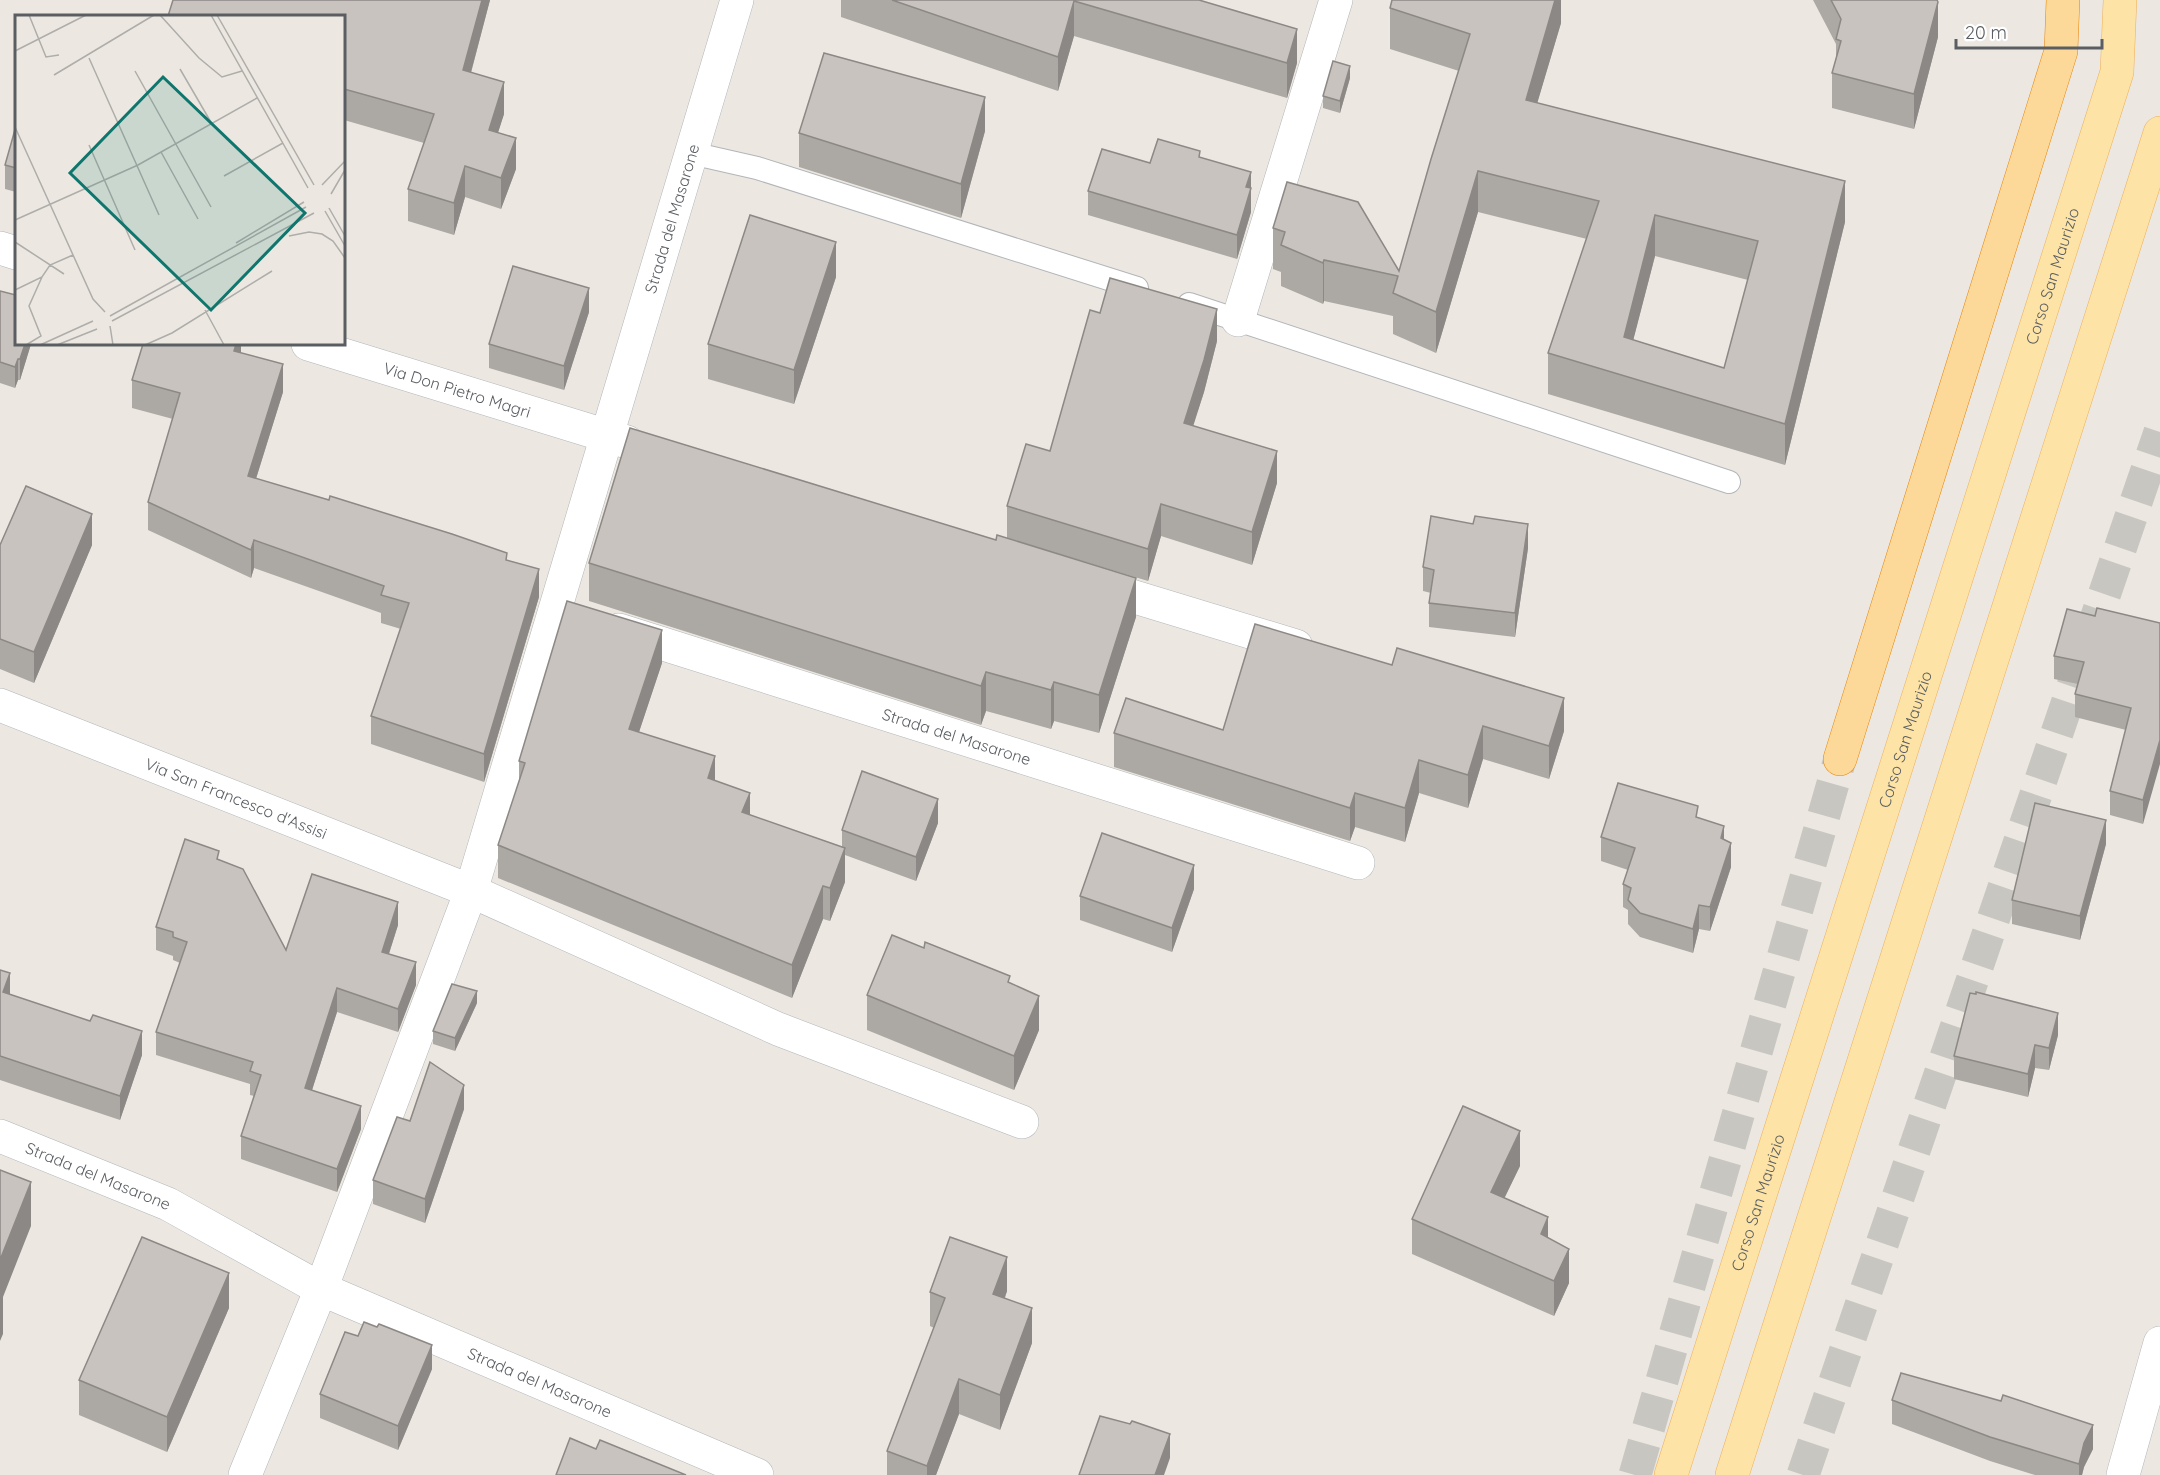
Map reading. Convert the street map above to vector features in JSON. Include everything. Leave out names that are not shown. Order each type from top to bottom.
[{"type":"highway","points":[[1840,759],[2061,51],[2063,0]]},
{"type":"main road","name":"Corso San Maurizio","points":[[1671,1475],[2117,72],[2120,0]]},
{"type":"main road","points":[[1732,1475],[2160,133]]},
{"type":"street","name":"Strada del Masarone","points":[[245,1475],[321,1289],[471,891],[608,437],[736,0]]},
{"type":"street","points":[[1238,320],[1336,0]]},
{"type":"street","points":[[0,248],[15,253]]},
{"type":"street","name":"Via Don Pietro Magri","points":[[311,345],[608,437]]},
{"type":"street","points":[[608,437],[654,451]]},
{"type":"street","points":[[1067,576],[1319,653]]},
{"type":"street","name":"Strada del Masarone","points":[[554,610],[1358,862]]},
{"type":"street","name":"Via San Francesco d'Assisi","points":[[0,705],[471,891]]},
{"type":"street","points":[[471,891],[778,1029],[1022,1122]]},
{"type":"street","name":"Strada del Masarone","points":[[0,1137],[168,1204],[321,1289],[757,1475]]},
{"type":"street","points":[[2123,1475],[2160,1343]]},
{"type":"lane","points":[[691,153],[757,168],[1238,320],[1729,482]]},
{"type":"building","points":[[173,0],[482,0],[463,70],[504,82],[489,130],[516,138],[501,178],[465,166],[454,203],[408,189],[434,114],[345,89],[345,15],[168,15]]},
{"type":"building","points":[[892,0],[1199,0],[1297,29],[1287,63],[1074,1],[1058,57]]},
{"type":"building","points":[[1392,0],[1555,0],[1526,100],[1845,181],[1785,424],[1548,353],[1599,201],[1478,171],[1436,312],[1393,293],[1398,276],[1324,260],[1323,263],[1281,245],[1285,232],[1273,228],[1287,182],[1358,202],[1399,271],[1470,34],[1390,8]],"holes":[[[1655,215],[1758,241],[1724,368],[1624,337]]]},
{"type":"building","points":[[1831,0],[1937,0],[1914,94],[1832,73],[1841,41],[1836,39],[1841,19]]},
{"type":"building","points":[[824,53],[985,97],[961,184],[799,133]]},
{"type":"building","points":[[1333,61],[1350,66],[1340,101],[1323,96]]},
{"type":"building","points":[[15,130],[15,168],[5,165]]},
{"type":"building","points":[[1158,139],[1200,151],[1199,157],[1251,172],[1246,187],[1251,188],[1237,235],[1088,191],[1102,149],[1150,163]]},
{"type":"building","points":[[750,215],[836,242],[794,370],[708,344]]},
{"type":"building","points":[[513,266],[589,288],[564,366],[489,344]]},
{"type":"building","points":[[1110,278],[1217,309],[1184,423],[1277,451],[1252,532],[1161,504],[1148,549],[1007,506],[1026,444],[1050,451],[1090,310],[1100,313]]},
{"type":"building","points":[[0,291],[15,295],[15,345],[25,345],[15,367],[0,362]]},
{"type":"building","points":[[143,345],[236,345],[234,351],[283,364],[248,476],[329,500],[330,496],[452,534],[507,553],[506,560],[539,569],[484,754],[371,716],[409,603],[381,595],[384,586],[254,540],[251,550],[148,502],[180,393],[132,380]]},
{"type":"building","points":[[630,428],[996,540],[997,535],[1136,578],[1099,695],[1054,682],[1051,690],[986,672],[981,686],[589,563]]},
{"type":"building","points":[[26,486],[92,514],[34,652],[0,639],[0,545]]},
{"type":"building","points":[[1431,516],[1473,524],[1475,516],[1528,524],[1515,613],[1429,603],[1434,570],[1423,567]]},
{"type":"building","points":[[567,601],[662,630],[629,729],[715,756],[708,778],[750,793],[742,812],[845,848],[830,888],[823,886],[792,965],[498,845],[525,763],[519,761]]},
{"type":"building","points":[[2097,608],[2160,623],[2160,740],[2143,800],[2110,791],[2131,708],[2075,694],[2084,662],[2054,656],[2067,609],[2095,616]]},
{"type":"building","points":[[1255,624],[1392,665],[1397,648],[1564,698],[1549,746],[1483,726],[1468,775],[1419,760],[1405,808],[1355,793],[1350,808],[1114,733],[1126,698],[1223,730]]},
{"type":"building","points":[[862,771],[938,799],[916,857],[842,830]]},
{"type":"building","points":[[1618,783],[1698,806],[1696,817],[1724,826],[1721,838],[1731,843],[1710,907],[1699,905],[1693,929],[1640,913],[1628,900],[1631,888],[1623,884],[1635,848],[1601,837]]},
{"type":"building","points":[[2035,803],[2106,820],[2080,916],[2012,900]]},
{"type":"building","points":[[1102,833],[1194,865],[1172,928],[1080,896]]},
{"type":"building","points":[[185,839],[219,851],[217,859],[243,869],[286,950],[312,874],[398,902],[382,952],[416,962],[398,1009],[337,988],[305,1088],[361,1106],[337,1169],[241,1136],[261,1075],[250,1071],[253,1062],[156,1032],[187,942],[173,937],[173,932],[156,927]]},
{"type":"building","points":[[892,935],[924,948],[925,942],[1010,976],[1008,982],[1039,996],[1014,1056],[867,995]]},
{"type":"building","points":[[0,970],[10,973],[3,992],[90,1021],[93,1015],[142,1031],[120,1096],[0,1056]]},
{"type":"building","points":[[452,984],[477,991],[455,1038],[433,1031]]},
{"type":"building","points":[[1976,992],[2058,1013],[2049,1048],[2035,1045],[2028,1074],[1954,1056],[1970,993],[1976,994]]},
{"type":"building","points":[[430,1062],[464,1085],[425,1199],[373,1180],[397,1117],[410,1121]]},
{"type":"building","points":[[1463,1106],[1520,1131],[1491,1192],[1548,1217],[1541,1234],[1569,1249],[1554,1281],[1412,1219]]},
{"type":"building","points":[[0,1170],[31,1182],[0,1260]]},
{"type":"building","points":[[142,1237],[229,1273],[167,1417],[79,1380]]},
{"type":"building","points":[[950,1237],[1007,1257],[993,1294],[1032,1308],[1000,1395],[959,1379],[927,1466],[887,1451],[945,1298],[930,1292]]},
{"type":"building","points":[[364,1322],[377,1327],[379,1324],[432,1345],[398,1426],[320,1394],[345,1332],[358,1336]]},
{"type":"building","points":[[1901,1373],[2001,1401],[2003,1395],[2093,1425],[2084,1443],[2079,1464],[1990,1437],[1892,1400]]},
{"type":"building","points":[[1100,1416],[1130,1424],[1132,1421],[1170,1434],[1155,1475],[1079,1475]]},
{"type":"building","points":[[570,1438],[596,1449],[600,1440],[686,1475],[556,1475]]},
{"type":"tunnel","points":[[1803,1475],[2160,432]]},
{"type":"tunnel","points":[[1635,1475],[1840,759]]}]
